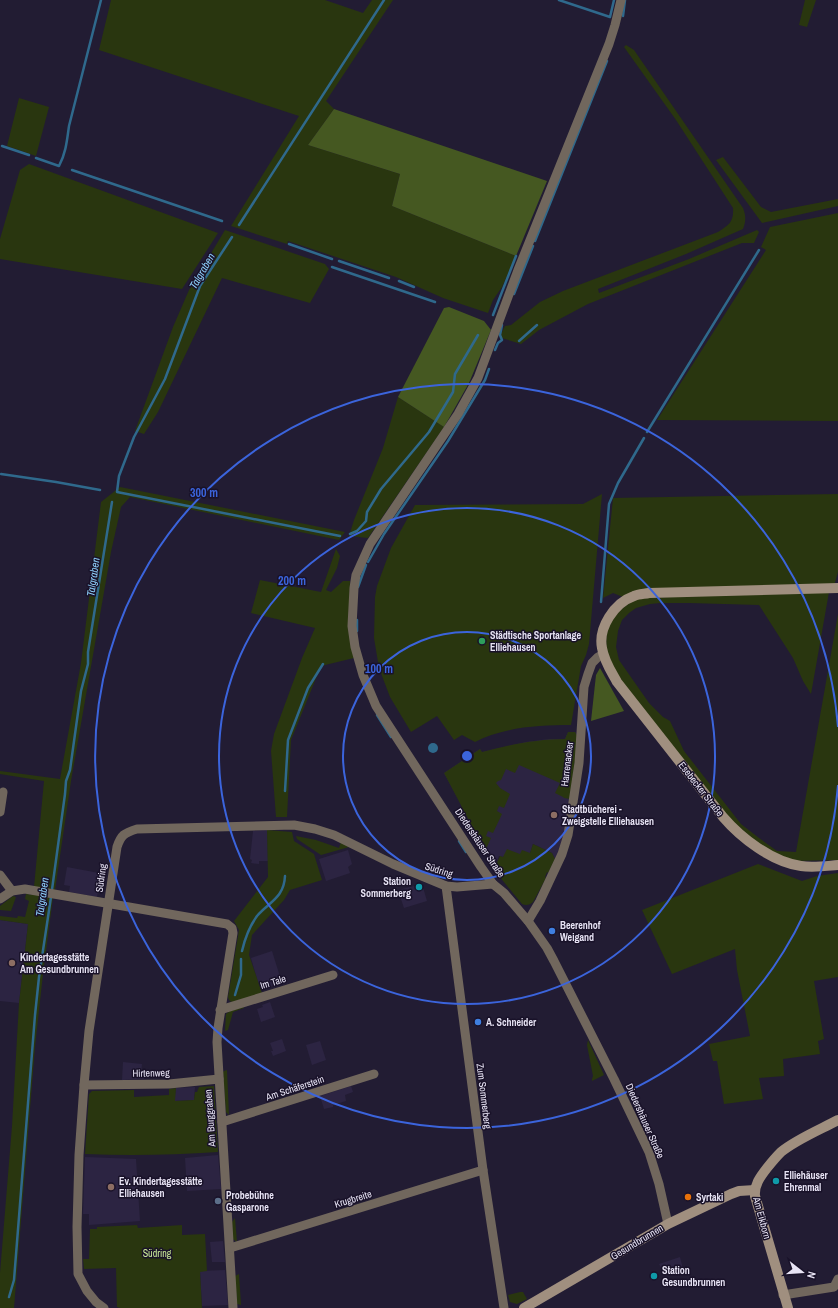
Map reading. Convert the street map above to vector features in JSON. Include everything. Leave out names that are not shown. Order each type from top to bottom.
[{"type":"street","name":"Diedershäuser Straße","points":[[621,0],[609,44],[518,270],[478,378],[458,414],[370,544],[356,575],[352,602],[352,626],[363,675],[376,706],[481,867],[493,884],[504,893],[528,921],[547,948],[554,961],[649,1152],[659,1184],[668,1224]]},
{"type":"street","points":[[603,654],[601,638],[607,621],[620,605],[634,596],[649,593],[838,588]]},
{"type":"street","name":"Harrenacker","points":[[528,921],[540,901],[562,854],[568,835],[579,763],[584,687],[592,663],[603,654]]},
{"type":"street","name":"Esebecker Straße","points":[[603,654],[608,667],[617,682],[734,830],[761,850],[788,863],[807,866],[838,865]]},
{"type":"street","points":[[0,812],[3,792]]},
{"type":"street","name":"Südring","points":[[104,1308],[94,1305],[78,1274],[79,1155],[89,1031],[116,848],[120,838],[126,832],[137,829],[294,825],[315,829],[334,835],[393,864],[446,886],[457,887],[493,884]]},
{"type":"street","points":[[0,875],[12,891]]},
{"type":"street","name":"Zum Sommerberg","points":[[446,886],[483,1170],[504,1308]]},
{"type":"street","points":[[0,899],[12,891],[25,888],[108,902]]},
{"type":"street","name":"Am Burggraben","points":[[108,902],[228,924],[232,928],[233,933],[220,1010],[217,1042],[233,1308]]},
{"type":"street","name":"Im Tale","points":[[220,1010],[333,975]]},
{"type":"street","name":"Am Schäferstein","points":[[222,1122],[374,1074]]},
{"type":"street","name":"Hirtenweg","points":[[84,1085],[169,1084],[219,1079]]},
{"type":"street","name":"Am Eikborn","points":[[788,1308],[755,1196],[755,1190],[758,1180],[763,1172],[782,1151],[838,1120]]},
{"type":"street","name":"Krugbreite","points":[[230,1248],[483,1170]]},
{"type":"street","name":"Gesundbrunnen","points":[[524,1308],[668,1224],[731,1194],[739,1191],[755,1190]]},
{"type":"street","points":[[783,1295],[834,1287],[838,1278]]},
{"type":"shaded area","points":[[568,732],[575,732],[577,734],[565,834],[555,859],[552,853],[533,844],[530,853],[503,857],[499,856],[495,867],[444,773],[480,749],[482,752],[526,742],[549,739],[565,739]]},
{"type":"shaded area","points":[[267,830],[268,861],[259,861],[259,864],[251,863],[252,860],[250,859],[253,831]]},
{"type":"shaded area","points":[[348,850],[352,864],[348,867],[350,873],[326,881],[319,859]]},
{"type":"shaded area","points":[[67,867],[99,873],[97,880],[100,880],[97,897],[69,892],[70,886],[64,885]]},
{"type":"shaded area","points":[[422,884],[427,901],[404,908],[398,890]]},
{"type":"shaded area","name":"Kindertagesstätte Am Gesundbrunnen","points":[[0,920],[28,924],[19,1003],[0,1001]]},
{"type":"shaded area","points":[[272,951],[282,983],[260,990],[251,958]]},
{"type":"shaded area","points":[[270,1002],[275,1017],[261,1022],[257,1009]]},
{"type":"shaded area","points":[[282,1039],[286,1051],[273,1056],[270,1043]]},
{"type":"shaded area","points":[[320,1041],[326,1060],[312,1065],[306,1045]]},
{"type":"shaded area","points":[[123,1062],[142,1064],[141,1073],[144,1074],[144,1079],[122,1080]]},
{"type":"shaded area","points":[[351,1086],[353,1092],[345,1095],[346,1101],[324,1109],[320,1096]]},
{"type":"shaded area","points":[[195,1087],[194,1100],[174,1101],[176,1088]]},
{"type":"shaded area","points":[[218,1155],[221,1189],[187,1191],[185,1158]]},
{"type":"shaded area","name":"Ev. Kindertagesstätte Elliehausen","points":[[85,1157],[136,1159],[140,1221],[89,1225],[89,1214],[83,1214]]},
{"type":"shaded area","points":[[223,1241],[225,1262],[212,1262],[210,1242]]},
{"type":"shaded area","points":[[680,1257],[683,1269],[665,1275],[659,1264]]},
{"type":"shaded area","points":[[225,1270],[228,1305],[202,1306],[200,1271]]},
{"type":"green space","points":[[111,0],[325,0],[363,13],[372,0],[393,0],[326,101],[334,109],[308,145],[400,174],[392,206],[516,256],[502,287],[493,300],[488,313],[443,298],[396,277],[288,241],[287,244],[231,226],[299,116],[99,50]]},
{"type":"green space","points":[[805,0],[816,0],[807,27],[799,25]]},
{"type":"green space","points":[[626,45],[634,50],[743,208],[745,221],[743,229],[686,254],[598,289],[599,293],[689,259],[757,230],[759,232],[754,243],[742,243],[588,304],[539,330],[521,344],[502,338],[501,334],[505,326],[511,325],[540,302],[563,291],[718,232],[732,220],[733,208],[676,120],[624,47]]},
{"type":"green space","points":[[19,98],[49,107],[36,156],[7,146]]},
{"type":"green space","points":[[334,109],[547,181],[516,256],[392,206],[400,174],[308,145]]},
{"type":"green space","points":[[723,157],[761,207],[771,212],[838,199],[838,206],[762,223],[716,160]]},
{"type":"green space","points":[[29,164],[218,233],[182,289],[0,259],[0,239],[20,170]]},
{"type":"green space","points":[[838,213],[838,421],[657,420],[766,250],[761,247],[770,227]]},
{"type":"green space","points":[[225,230],[325,264],[329,269],[310,303],[222,278],[158,412],[144,434],[135,431],[173,327],[189,290]]},
{"type":"green space","points":[[449,307],[484,321],[491,330],[469,383],[444,427],[398,397],[444,308]]},
{"type":"green space","points":[[398,397],[444,427],[368,538],[349,536],[383,448]]},
{"type":"green space","points":[[120,487],[345,532],[339,540],[130,497],[121,507],[111,552],[71,781],[55,890],[34,887],[44,781],[0,774],[0,771],[60,779],[81,663],[101,502]]},
{"type":"green space","name":"Städtische Sportanlage Elliehausen","points":[[602,494],[589,644],[581,666],[571,725],[534,726],[510,730],[475,742],[462,735],[454,740],[437,716],[411,732],[390,697],[379,668],[374,638],[375,597],[377,586],[391,548],[415,505],[583,504]]},
{"type":"green space","points":[[838,494],[838,572],[834,586],[623,597],[613,593],[603,598],[613,498]]},
{"type":"green space","points":[[336,549],[340,556],[337,568],[326,590],[331,592],[343,581],[350,581],[349,627],[354,658],[321,666],[291,740],[287,817],[276,817],[271,751],[274,734],[302,658],[315,628],[251,613],[260,580],[321,592]]},
{"type":"green space","points":[[829,592],[811,694],[803,681],[793,658],[759,605],[689,603],[650,604],[636,608],[629,613],[622,620],[618,631],[616,647],[619,660],[649,703],[663,717],[670,721],[684,751],[741,824],[777,851],[796,852],[838,614],[838,860],[795,861],[782,857],[758,843],[730,820],[619,678],[609,658],[606,646],[608,628],[623,608],[639,598]]},
{"type":"green space","points":[[600,668],[624,711],[591,721],[596,675]]},
{"type":"green space","points":[[568,732],[575,732],[578,737],[570,799],[564,798],[555,793],[560,783],[519,765],[515,773],[506,769],[501,780],[496,783],[500,788],[510,794],[504,808],[499,806],[497,811],[502,814],[493,833],[488,831],[486,836],[491,838],[486,849],[484,849],[444,773],[480,749],[482,752],[523,743],[565,739]]},
{"type":"green space","points":[[267,830],[292,832],[294,841],[314,854],[322,880],[290,890],[284,900],[252,935],[249,955],[262,993],[232,1002],[228,997],[239,930],[234,921],[268,877]]},
{"type":"green space","points":[[296,836],[316,840],[339,848],[341,842],[349,847],[321,855],[297,839]]},
{"type":"green space","points":[[533,844],[552,853],[555,859],[548,873],[547,872],[546,878],[533,902],[525,905],[522,904],[499,876],[495,867],[500,856],[503,857],[507,849],[520,854],[522,850],[530,853]]},
{"type":"green space","points":[[758,864],[802,881],[817,876],[838,873],[838,977],[814,981],[824,1039],[818,1041],[820,1054],[783,1059],[784,1076],[759,1078],[763,1099],[724,1104],[717,1061],[713,1061],[709,1044],[750,1036],[737,970],[735,949],[672,974],[642,910]]},
{"type":"green space","points":[[26,894],[53,897],[35,1047],[14,1308],[0,1308],[0,1273],[12,1126],[19,1003],[28,924],[0,920],[0,916],[17,918],[18,916],[25,917],[29,901],[25,899]]},
{"type":"green space","points":[[13,896],[16,897],[11,911],[0,910],[0,906]]},
{"type":"green space","points":[[243,1006],[244,1008],[233,1012],[228,1030],[225,1031],[226,1014]]},
{"type":"green space","points":[[588,1040],[604,1075],[592,1081],[593,1076],[587,1045]]},
{"type":"green space","points":[[227,1070],[229,1115],[226,1112],[223,1072]]},
{"type":"green space","points":[[214,1086],[218,1152],[152,1155],[85,1154],[89,1094],[92,1091],[134,1090],[134,1097],[169,1095],[169,1089],[176,1088],[175,1101],[194,1100],[195,1092],[197,1092],[199,1087]]},
{"type":"green space","points":[[235,1218],[237,1242],[233,1239],[232,1222]]},
{"type":"green space","points":[[137,1225],[138,1228],[182,1225],[182,1235],[205,1234],[207,1271],[200,1272],[202,1308],[120,1308],[117,1307],[116,1268],[84,1269],[83,1259],[89,1259],[90,1229],[97,1229],[97,1227]]},
{"type":"green space","points":[[239,1274],[241,1305],[237,1304],[235,1276]]},
{"type":"green space","points":[[523,1292],[527,1299],[517,1304],[510,1302],[508,1295]]},
{"type":"water","points":[[431,743],[435,743],[437,744],[437,752],[431,753],[428,750],[428,746]]},
{"type":"waterway","points":[[36,158],[59,166],[66,146],[69,126],[101,0]]},
{"type":"waterway","name":"Talgraben","points":[[239,225],[384,0]]},
{"type":"waterway","points":[[559,0],[610,17],[614,0]]},
{"type":"waterway","points":[[623,16],[625,0]]},
{"type":"waterway","points":[[535,241],[607,61]]},
{"type":"waterway","points":[[2,146],[29,155]]},
{"type":"waterway","points":[[72,170],[222,221]]},
{"type":"waterway","name":"Talgraben","points":[[232,237],[200,286],[165,379],[134,437],[119,476],[117,492],[340,536]]},
{"type":"waterway","points":[[289,244],[332,259]]},
{"type":"waterway","points":[[514,294],[533,246]]},
{"type":"waterway","points":[[647,432],[759,250]]},
{"type":"waterway","points":[[493,315],[516,256]]},
{"type":"waterway","points":[[339,261],[389,278]]},
{"type":"waterway","points":[[332,267],[435,302]]},
{"type":"waterway","points":[[399,281],[414,287]]},
{"type":"waterway","points":[[495,350],[498,343],[502,340],[500,335],[502,325]]},
{"type":"waterway","points":[[519,341],[537,325]]},
{"type":"waterway","points":[[350,534],[357,531],[366,521],[367,512],[381,489],[429,432],[453,392],[455,374],[478,335]]},
{"type":"waterway","points":[[368,562],[384,534],[448,441],[485,380],[489,369]]},
{"type":"waterway","points":[[601,602],[609,504],[618,483],[644,438]]},
{"type":"waterway","points":[[1,474],[100,490]]},
{"type":"waterway","name":"Talgraben","points":[[9,1297],[14,1280],[39,977],[66,781],[70,770],[81,691],[88,664],[88,652],[112,502]]},
{"type":"waterway","points":[[358,587],[366,565]]},
{"type":"waterway","points":[[357,620],[357,631]]},
{"type":"waterway","points":[[285,791],[288,740],[308,688],[323,664]]},
{"type":"waterway","points":[[377,715],[391,737]]},
{"type":"waterway","points":[[459,841],[466,852]]},
{"type":"waterway","points":[[242,951],[252,924],[257,916],[279,895],[282,890],[285,876]]},
{"type":"waterway","points":[[235,995],[241,975],[241,959]]},
{"type":"place","name":"Städtische Sportanlage Elliehausen","points":[[482,641]]},
{"type":"place","name":"Stadtbücherei - Zweigstelle Elliehausen","points":[[554,815]]},
{"type":"place","name":"Station Sommerberg","points":[[419,887]]},
{"type":"place","name":"Beerenhof Weigand","points":[[552,931]]},
{"type":"place","name":"Kindertagesstätte Am Gesundbrunnen","points":[[12,963]]},
{"type":"place","name":"A. Schneider","points":[[478,1022]]},
{"type":"place","name":"Elliehäuser Ehrenmal","points":[[776,1181]]},
{"type":"place","name":"Ev. Kindertagesstätte Elliehausen","points":[[111,1187]]},
{"type":"place","name":"Syrtaki","points":[[688,1197]]},
{"type":"place","name":"Probebühne Gasparone","points":[[218,1201]]},
{"type":"place","name":"Station Gesundbrunnen","points":[[654,1276]]}]
